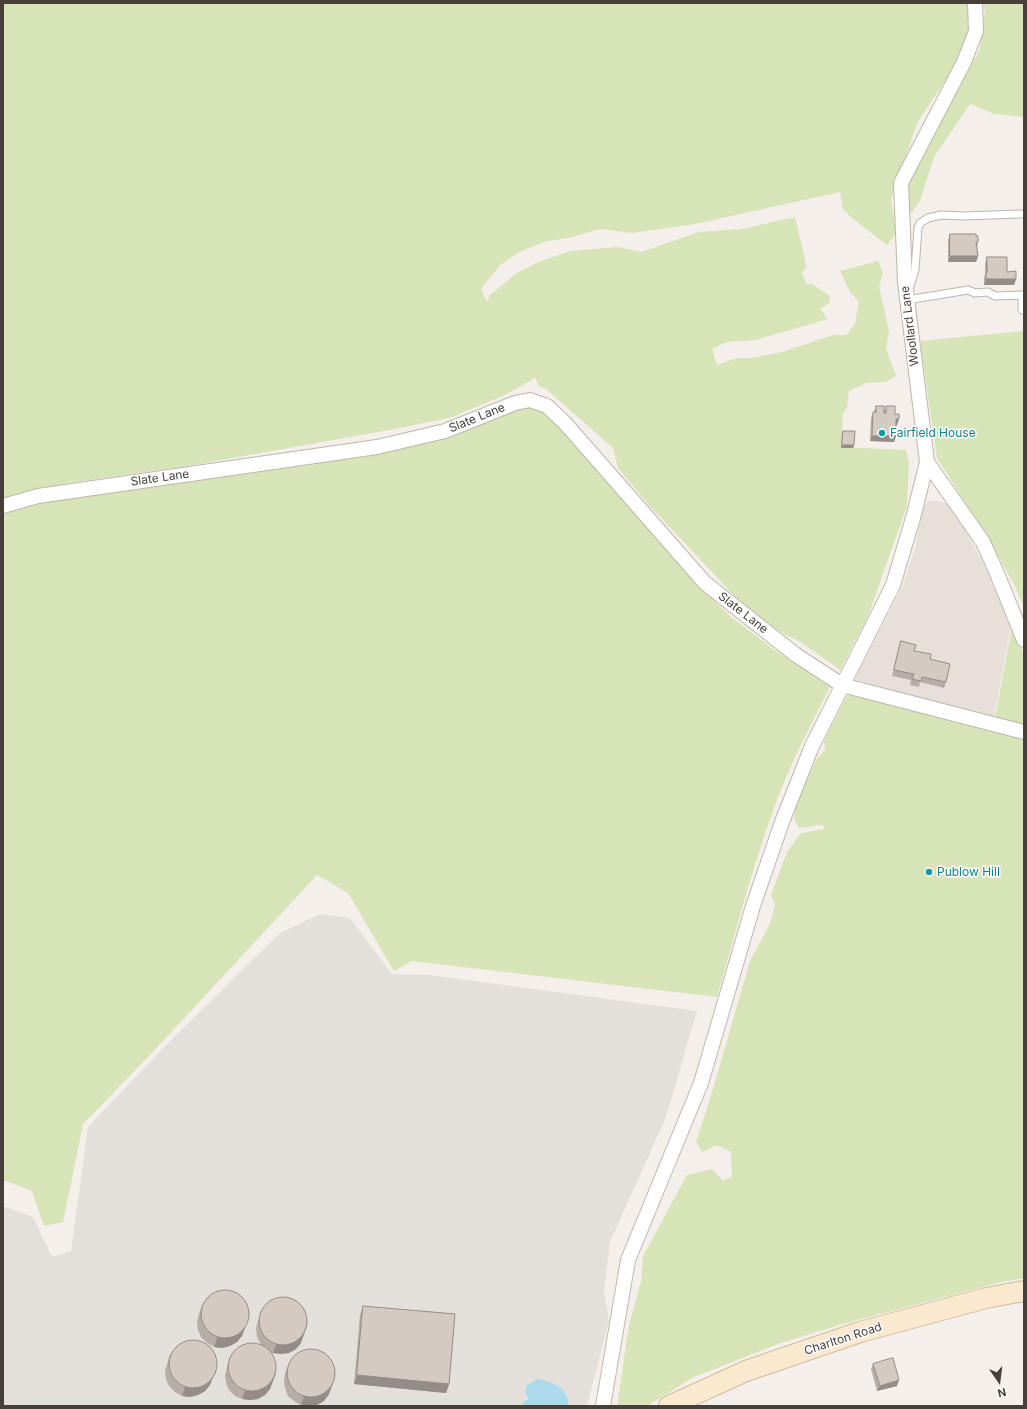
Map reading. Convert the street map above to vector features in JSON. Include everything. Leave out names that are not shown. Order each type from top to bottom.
[{"type":"street","name":"Woollard Lane","points":[[975,3],[976,31],[964,62],[901,183],[907,297],[927,462],[982,542],[996,571],[1024,640]]},
{"type":"street","name":"Slate Lane","points":[[3,506],[45,495],[378,447],[445,431],[515,402],[530,400],[547,406],[564,423],[705,584],[796,655],[842,685],[1024,732]]},
{"type":"street","points":[[603,1406],[628,1260],[701,1083],[753,906],[782,822],[812,746],[893,585],[913,518],[927,462]]},
{"type":"street","name":"Charlton Road","points":[[670,1406],[746,1371],[860,1332],[986,1298],[1024,1291]]},
{"type":"lane","points":[[1021,214],[963,216],[941,215],[928,218],[920,223],[918,228],[915,270],[907,297],[968,290],[975,293],[988,292],[995,296],[1023,295],[1022,310]]},
{"type":"shaded area","points":[[929,501],[938,501],[949,504],[983,563],[1011,625],[994,719],[914,700],[855,679],[902,587],[915,549],[923,506]]},
{"type":"shaded area","points":[[320,914],[350,918],[392,974],[430,975],[697,1011],[666,1117],[610,1242],[604,1291],[609,1321],[587,1406],[3,1406],[3,1206],[33,1217],[52,1257],[71,1251],[88,1127],[172,1039],[280,933]]},
{"type":"green space","points":[[3,3],[968,3],[969,31],[951,72],[917,123],[891,201],[897,232],[887,245],[852,218],[843,209],[840,192],[695,224],[632,233],[600,229],[568,238],[547,241],[519,252],[500,265],[481,289],[487,302],[490,295],[517,273],[536,263],[570,251],[618,247],[641,252],[699,232],[742,229],[795,217],[807,268],[802,272],[806,284],[812,284],[830,296],[829,303],[820,309],[828,319],[755,340],[727,342],[712,349],[717,365],[737,358],[751,358],[782,352],[833,335],[846,335],[855,324],[859,301],[850,292],[840,271],[878,261],[883,272],[879,287],[889,331],[886,349],[896,376],[885,382],[866,383],[849,391],[847,408],[843,413],[841,447],[906,450],[909,463],[907,506],[868,616],[840,670],[802,643],[756,619],[649,505],[618,468],[613,448],[546,389],[539,386],[535,378],[503,396],[452,417],[395,429],[188,466],[68,483],[33,490],[3,499]]},
{"type":"green space","points":[[983,3],[1024,3],[1024,117],[994,114],[970,104],[934,157],[920,201],[911,213],[906,191],[913,174],[980,49],[985,12]]},
{"type":"green space","points":[[1024,331],[1024,608],[1015,586],[990,541],[937,458],[920,341]]},
{"type":"green space","points":[[529,406],[546,411],[702,589],[730,616],[773,649],[830,687],[795,757],[768,824],[752,873],[717,997],[412,961],[394,971],[348,893],[317,875],[149,1056],[83,1124],[63,1222],[44,1226],[32,1191],[3,1180],[3,512],[39,502],[339,457]]},
{"type":"green space","points":[[1012,626],[1024,655],[1024,727],[995,719]]},
{"type":"green space","points":[[857,694],[941,719],[1024,739],[1024,1278],[997,1283],[839,1325],[778,1344],[694,1377],[647,1406],[617,1406],[629,1325],[641,1282],[643,1256],[687,1175],[712,1169],[723,1181],[732,1176],[731,1152],[717,1145],[702,1152],[696,1142],[750,961],[770,924],[775,905],[771,895],[787,852],[801,833],[824,829],[823,825],[799,828],[795,821],[794,810],[816,760],[825,750],[824,741],[847,696]]},
{"type":"water","points":[[538,1379],[559,1387],[566,1395],[568,1406],[522,1406],[524,1401],[528,1400],[525,1392],[527,1385]]},
{"type":"building","points":[[950,234],[976,234],[976,236],[978,236],[978,242],[976,242],[978,256],[950,256]]},
{"type":"building","points":[[987,257],[1007,257],[1007,272],[1016,271],[1016,279],[986,279]]},
{"type":"building","name":"Fairfield House","points":[[876,406],[884,406],[884,413],[886,413],[886,406],[895,406],[895,414],[899,414],[899,419],[896,419],[896,436],[872,436],[873,412],[876,412]]},
{"type":"building","points":[[843,431],[855,431],[854,445],[842,445]]},
{"type":"building","points":[[901,641],[916,645],[914,651],[931,654],[930,659],[950,664],[946,682],[922,677],[921,681],[912,679],[914,674],[894,670]]},
{"type":"building","points":[[220,1290],[230,1290],[242,1297],[249,1309],[249,1319],[242,1331],[230,1338],[220,1338],[212,1334],[205,1327],[201,1319],[201,1309],[205,1301],[212,1294]]},
{"type":"building","points":[[278,1297],[288,1297],[300,1304],[307,1316],[307,1326],[300,1338],[288,1345],[278,1345],[270,1341],[263,1334],[259,1326],[259,1316],[263,1308],[270,1301]]},
{"type":"building","points":[[363,1306],[455,1314],[449,1384],[357,1375]]},
{"type":"building","points":[[188,1340],[198,1340],[210,1347],[217,1359],[217,1369],[210,1381],[198,1388],[188,1388],[180,1384],[173,1377],[169,1369],[169,1359],[173,1351],[180,1344]]},
{"type":"building","points":[[247,1343],[257,1343],[269,1350],[276,1362],[276,1372],[269,1384],[257,1391],[247,1391],[239,1387],[232,1380],[228,1372],[228,1362],[232,1354],[239,1347]]},
{"type":"building","points":[[306,1349],[316,1349],[328,1356],[335,1368],[335,1378],[328,1390],[316,1397],[306,1397],[298,1393],[291,1386],[287,1378],[287,1368],[291,1360],[298,1353]]},
{"type":"building","points":[[893,1358],[899,1380],[880,1386],[873,1364]]},
{"type":"place","name":"Fairfield House","points":[[882,433]]},
{"type":"place","name":"Publow Hill","points":[[929,872]]}]
